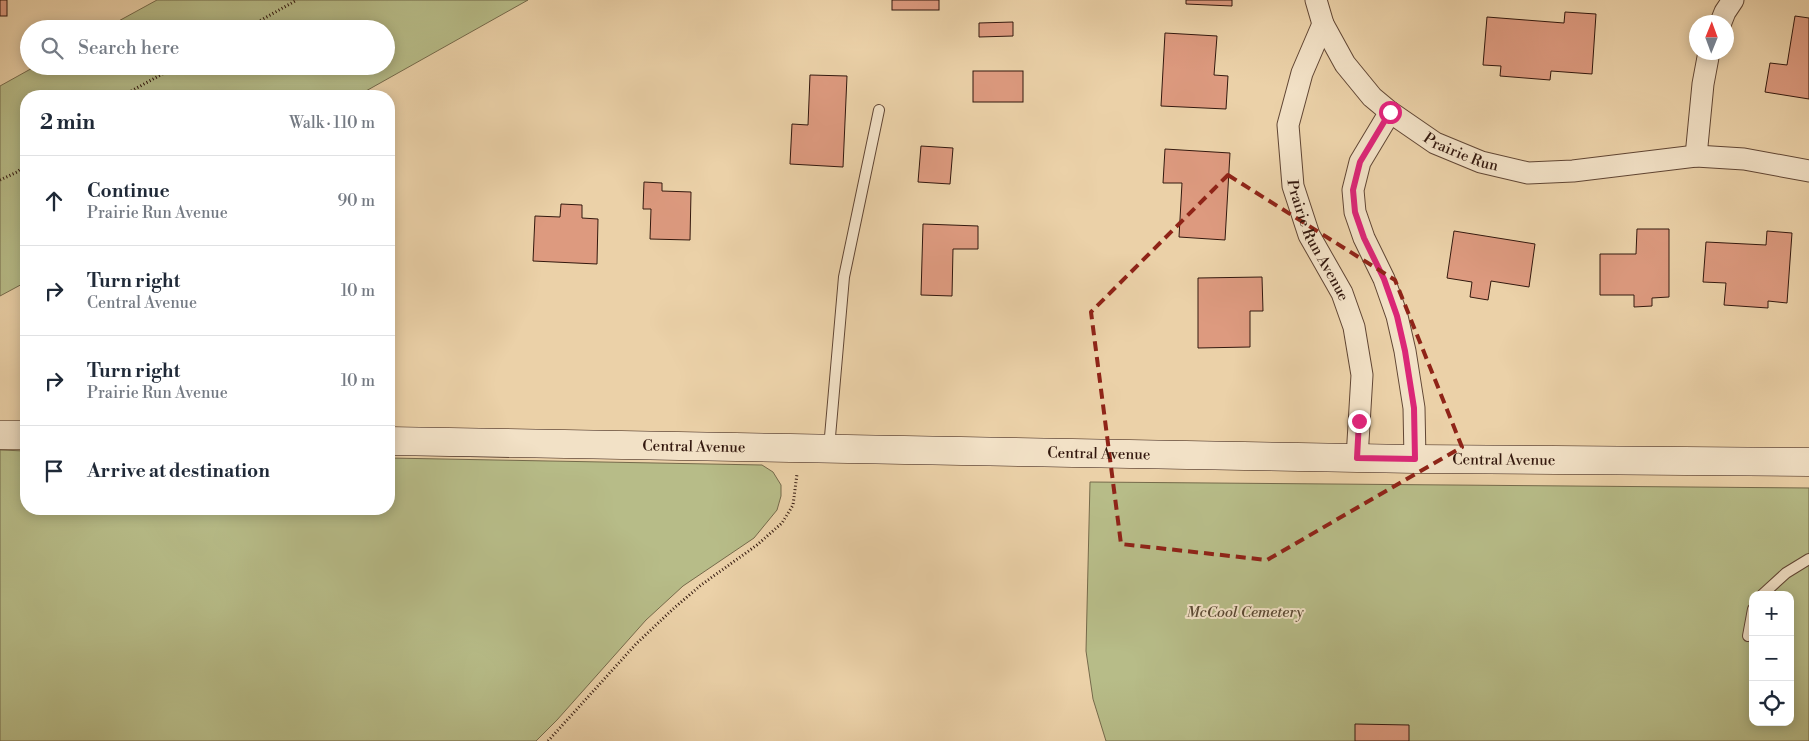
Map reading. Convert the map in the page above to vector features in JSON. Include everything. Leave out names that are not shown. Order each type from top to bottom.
[{"type":"street","name":"Prairie Run","points":[[1316,0],[1323,24],[1345,64],[1372,97],[1435,143],[1481,162],[1528,173],[1573,171],[1696,156],[1744,159],[1809,171]]},
{"type":"street","points":[[1724,15],[1733,0]]},
{"type":"street","name":"Prairie Run Avenue","points":[[1323,24],[1302,72],[1288,125],[1293,186],[1309,235],[1342,294],[1354,327],[1362,375],[1357,458]]},
{"type":"street","points":[[1696,156],[1703,84],[1708,60]]},
{"type":"street","points":[[1390,112],[1360,162],[1353,190],[1354,205],[1364,238],[1384,279],[1397,316],[1405,351],[1414,408],[1415,459]]},
{"type":"street","points":[[0,435],[20,435]]},
{"type":"street","name":"Central Avenue","points":[[395,441],[1415,459],[1809,462]]},
{"type":"lane","points":[[829,449],[844,277],[879,110]]},
{"type":"lane","points":[[1766,591],[1786,573],[1809,559]]},
{"type":"lane","points":[[1748,636],[1749,631]]},
{"type":"path","points":[[261,20],[298,0]]},
{"type":"path","points":[[133,90],[160,75]]},
{"type":"path","points":[[0,180],[20,170]]},
{"type":"path","points":[[548,741],[636,644],[673,609],[701,584],[758,545],[782,523],[793,505],[797,483],[799,448]]},
{"type":"highlighted area","points":[[1228,175],[1395,280],[1462,447],[1267,560],[1121,544],[1091,312]]},
{"type":"green space","points":[[157,0],[528,0],[395,75],[395,20],[120,20]]},
{"type":"green space","points":[[20,75],[394,75],[368,90],[20,90],[20,285],[0,296],[0,86]]},
{"type":"green space","points":[[0,450],[20,451],[20,515],[395,515],[395,458],[762,465],[773,472],[781,485],[781,496],[777,510],[754,538],[683,586],[646,620],[536,741],[0,741]]},
{"type":"green space","name":"McCool Cemetery","points":[[1090,482],[1809,488],[1809,741],[1106,741],[1093,699],[1086,651]]},
{"type":"building","points":[[0,0],[7,0],[7,16],[0,16]]},
{"type":"building","points":[[892,0],[939,0],[939,10],[892,10]]},
{"type":"building","points":[[1186,0],[1232,0],[1232,6],[1186,4]]},
{"type":"building","points":[[1565,12],[1596,14],[1592,74],[1551,71],[1550,80],[1500,76],[1501,66],[1483,65],[1487,17],[1564,23]]},
{"type":"building","points":[[1795,16],[1809,18],[1809,99],[1765,92],[1770,63],[1787,65]]},
{"type":"building","points":[[1013,22],[1013,36],[979,37],[979,23]]},
{"type":"building","points":[[1165,33],[1217,36],[1214,75],[1228,76],[1226,109],[1161,106]]},
{"type":"building","points":[[973,71],[1023,71],[1023,102],[973,102]]},
{"type":"building","points":[[810,75],[847,76],[843,167],[790,164],[792,124],[808,125]]},
{"type":"building","points":[[921,146],[953,148],[950,184],[918,182]]},
{"type":"building","points":[[1165,149],[1230,153],[1225,240],[1179,237],[1182,183],[1163,183]]},
{"type":"building","points":[[644,182],[662,183],[662,191],[691,192],[690,240],[650,239],[651,209],[643,209]]},
{"type":"building","points":[[561,204],[582,205],[582,218],[598,219],[597,264],[533,261],[535,216],[560,217]]},
{"type":"building","points":[[923,224],[978,226],[978,249],[953,249],[952,296],[921,295]]},
{"type":"building","points":[[1637,229],[1669,229],[1669,297],[1652,298],[1652,306],[1634,307],[1634,295],[1600,295],[1600,254],[1636,254]]},
{"type":"building","points":[[1454,231],[1535,244],[1529,287],[1491,281],[1488,300],[1470,297],[1472,282],[1447,278]]},
{"type":"building","points":[[1767,231],[1792,233],[1787,303],[1768,301],[1768,308],[1724,305],[1726,283],[1703,282],[1706,242],[1766,245]]},
{"type":"building","points":[[1262,277],[1263,311],[1250,311],[1250,347],[1198,348],[1198,278]]},
{"type":"building","points":[[1355,724],[1409,725],[1409,741],[1355,741]]},
{"type":"route","points":[[1359,421],[1357,458],[1415,459],[1414,408],[1405,351],[1397,316],[1384,279],[1364,238],[1355,212],[1353,190],[1360,162],[1390,112]]}]
